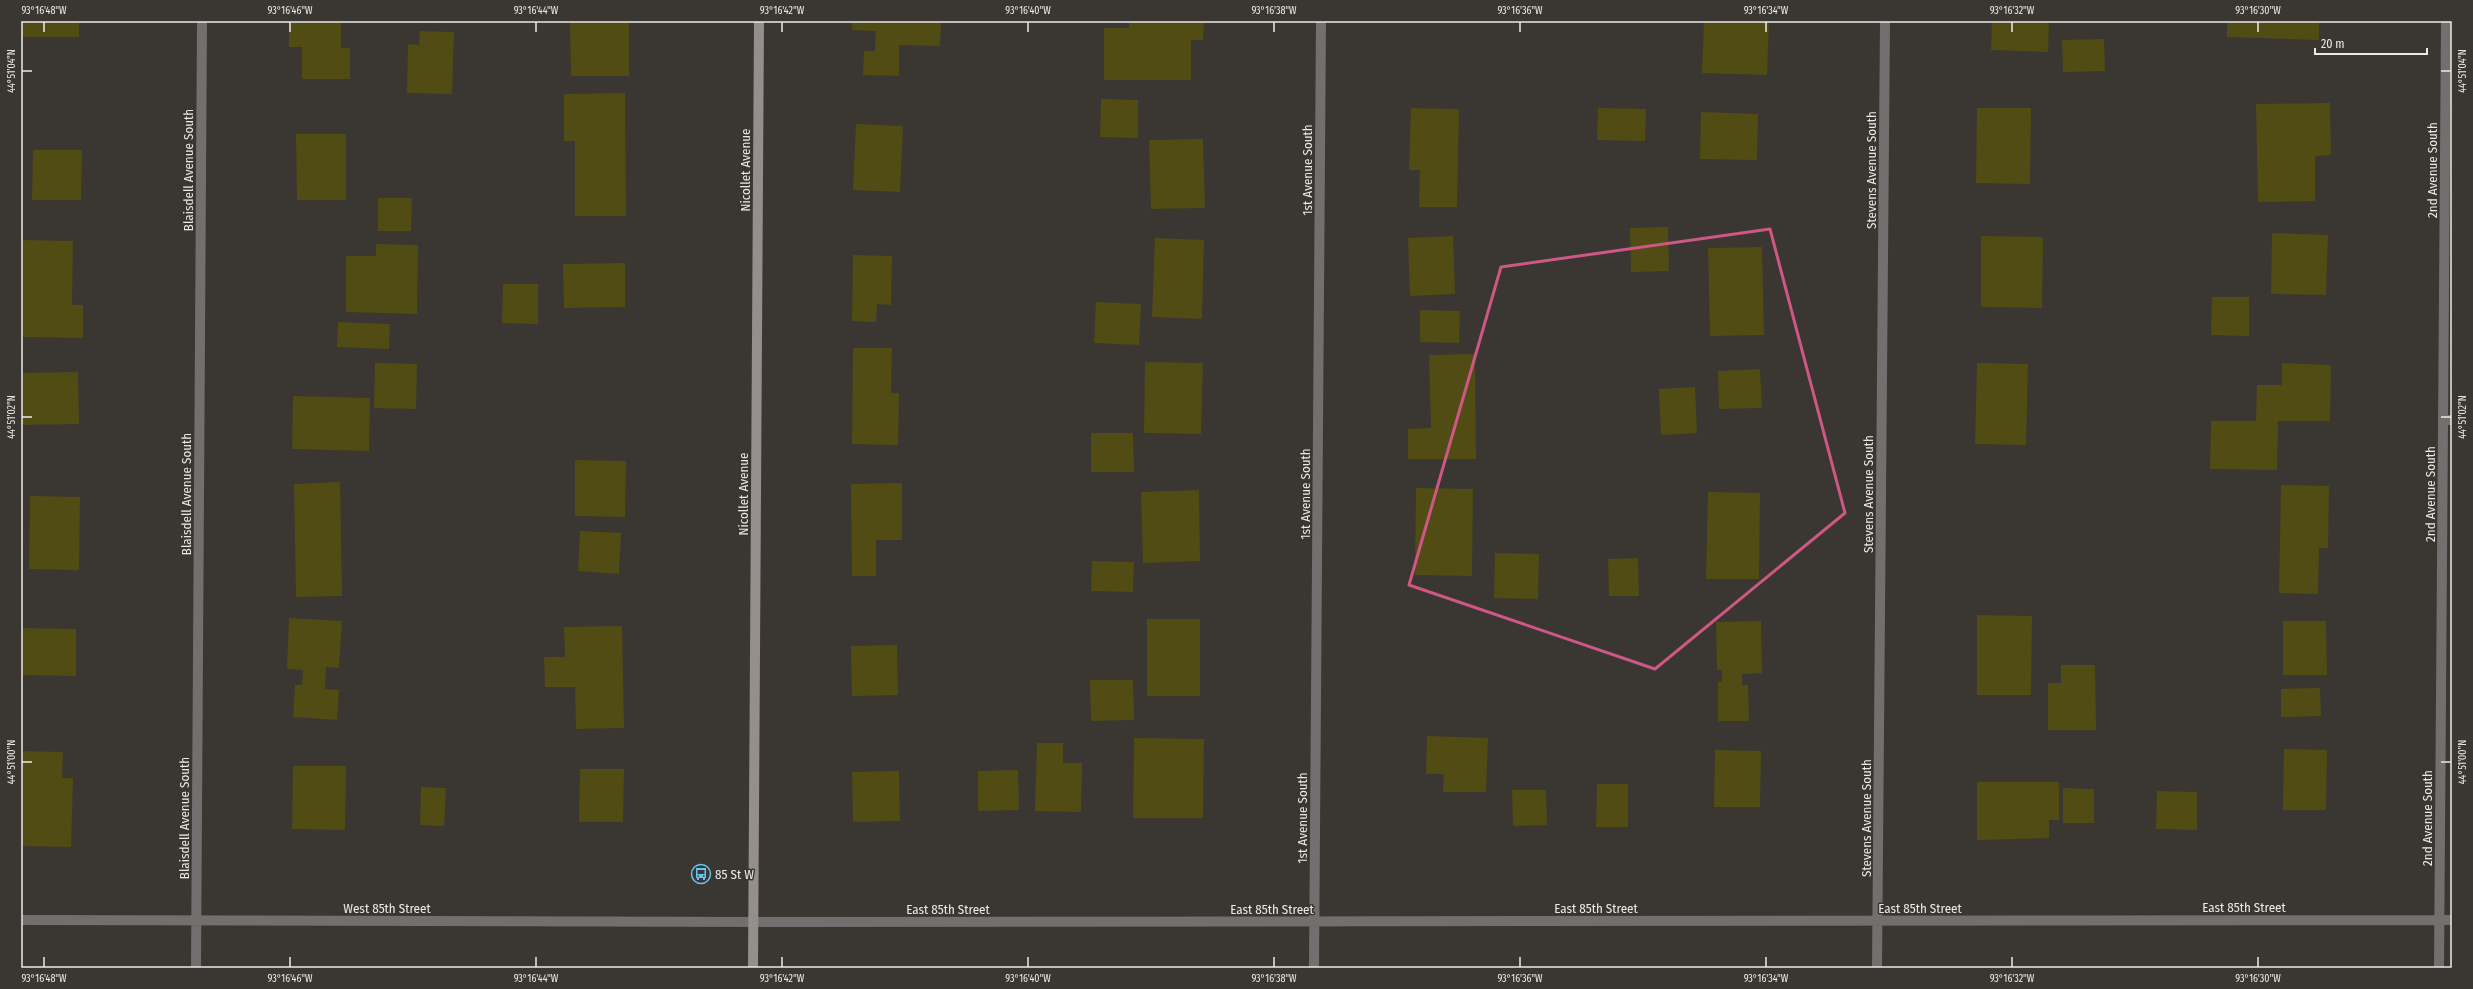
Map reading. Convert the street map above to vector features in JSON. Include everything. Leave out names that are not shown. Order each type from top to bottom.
[{"type":"main road","name":"Nicollet Avenue","points":[[753,968],[759,21]]},
{"type":"street","name":"Blaisdell Avenue South","points":[[196,968],[202,21]]},
{"type":"street","name":"1st Avenue South","points":[[1314,968],[1321,21]]},
{"type":"street","name":"Stevens Avenue South","points":[[1878,968],[1885,21]]},
{"type":"street","name":"2nd Avenue South","points":[[2439,968],[2448,420],[2446,21]]},
{"type":"street","name":"West 85th Street","points":[[21,920],[754,922]]},
{"type":"street","name":"East 85th Street","points":[[754,922],[2452,920]]},
{"type":"highlighted area","points":[[1770,229],[1845,513],[1655,669],[1409,585],[1501,267]]},
{"type":"building","points":[[22,21],[79,21],[79,37],[22,37]]},
{"type":"building","points":[[289,21],[341,21],[341,48],[350,48],[350,79],[302,79],[302,47],[289,47]]},
{"type":"building","points":[[570,21],[629,21],[629,76],[571,76]]},
{"type":"building","points":[[852,21],[941,21],[940,46],[899,45],[899,76],[863,75],[864,51],[875,51],[876,31],[852,30]]},
{"type":"building","points":[[1129,21],[1204,21],[1203,40],[1191,40],[1191,80],[1104,80],[1104,28],[1129,28]]},
{"type":"building","points":[[1704,21],[1769,21],[1767,75],[1702,73]]},
{"type":"building","points":[[1992,21],[2049,21],[2048,52],[1991,50]]},
{"type":"building","points":[[2227,21],[2319,21],[2319,40],[2227,37]]},
{"type":"building","points":[[420,31],[454,32],[452,94],[407,93],[408,44],[419,45]]},
{"type":"building","points":[[2104,39],[2105,71],[2063,72],[2062,40]]},
{"type":"building","points":[[625,93],[626,216],[575,216],[575,141],[564,141],[564,94]]},
{"type":"building","points":[[1101,99],[1138,100],[1138,138],[1100,137]]},
{"type":"building","points":[[2330,103],[2331,155],[2315,156],[2315,201],[2258,202],[2256,104]]},
{"type":"building","points":[[1411,108],[1459,109],[1457,207],[1419,207],[1420,170],[1409,170]]},
{"type":"building","points":[[1598,108],[1646,109],[1645,141],[1597,140]]},
{"type":"building","points":[[1977,108],[2031,108],[2030,184],[1976,183]]},
{"type":"building","points":[[1701,112],[1758,114],[1757,160],[1700,159]]},
{"type":"building","points":[[856,124],[903,126],[900,192],[853,190]]},
{"type":"building","points":[[296,134],[346,134],[346,200],[297,200]]},
{"type":"building","points":[[1203,139],[1205,208],[1151,209],[1149,140]]},
{"type":"building","points":[[33,150],[82,150],[81,200],[32,200]]},
{"type":"building","points":[[378,198],[412,198],[411,231],[378,231]]},
{"type":"building","points":[[1668,227],[1669,271],[1631,272],[1630,228]]},
{"type":"building","points":[[2272,233],[2328,235],[2326,295],[2271,294]]},
{"type":"building","points":[[1453,236],[1455,294],[1410,296],[1408,238]]},
{"type":"building","points":[[1981,236],[2043,237],[2042,308],[1981,307]]},
{"type":"building","points":[[1155,238],[1204,240],[1202,319],[1152,317]]},
{"type":"building","points":[[21,240],[73,241],[72,305],[83,305],[83,338],[21,337]]},
{"type":"building","points":[[376,244],[418,245],[417,314],[346,312],[346,256],[376,256]]},
{"type":"building","points":[[1762,247],[1764,335],[1710,336],[1708,248]]},
{"type":"building","points":[[853,255],[892,256],[891,305],[877,304],[876,322],[852,321]]},
{"type":"building","points":[[625,263],[625,307],[564,308],[563,264]]},
{"type":"building","points":[[503,284],[538,284],[538,324],[502,323]]},
{"type":"building","points":[[2212,297],[2249,297],[2249,336],[2211,335]]},
{"type":"building","points":[[1096,302],[1141,304],[1139,345],[1094,343]]},
{"type":"building","points":[[1420,310],[1460,311],[1459,343],[1420,342]]},
{"type":"building","points":[[338,322],[390,324],[389,349],[337,347]]},
{"type":"building","points":[[853,348],[892,348],[891,393],[899,393],[898,445],[852,444]]},
{"type":"building","points":[[1475,354],[1476,459],[1408,459],[1408,429],[1431,428],[1429,355]]},
{"type":"building","points":[[1145,362],[1203,363],[1201,434],[1144,433]]},
{"type":"building","points":[[375,363],[417,364],[416,409],[374,408]]},
{"type":"building","points":[[1977,363],[2028,364],[2026,445],[1975,444]]},
{"type":"building","points":[[2282,363],[2331,365],[2330,421],[2278,421],[2277,470],[2210,469],[2211,421],[2256,421],[2257,385],[2282,385]]},
{"type":"building","points":[[1760,369],[1762,408],[1719,409],[1718,371]]},
{"type":"building","points":[[78,372],[79,424],[22,425],[21,373]]},
{"type":"building","points":[[1695,387],[1697,433],[1661,435],[1659,389]]},
{"type":"building","points":[[293,396],[370,398],[369,451],[292,449]]},
{"type":"building","points":[[1091,433],[1133,433],[1134,472],[1091,472]]},
{"type":"building","points":[[575,460],[626,461],[625,517],[575,516]]},
{"type":"building","points":[[340,482],[342,596],[296,597],[294,484]]},
{"type":"building","points":[[902,483],[902,540],[876,540],[876,576],[852,576],[851,484]]},
{"type":"building","points":[[2281,485],[2329,486],[2328,548],[2319,548],[2318,594],[2279,593]]},
{"type":"building","points":[[1416,488],[1473,489],[1472,576],[1415,575]]},
{"type":"building","points":[[1199,490],[1200,561],[1143,563],[1141,492]]},
{"type":"building","points":[[1708,492],[1760,493],[1759,579],[1706,579]]},
{"type":"building","points":[[30,496],[80,497],[79,570],[29,569]]},
{"type":"building","points":[[580,531],[621,533],[619,574],[578,571]]},
{"type":"building","points":[[1495,553],[1539,554],[1538,599],[1494,598]]},
{"type":"building","points":[[1638,558],[1639,596],[1609,596],[1608,559]]},
{"type":"building","points":[[1092,561],[1134,562],[1133,592],[1091,591]]},
{"type":"building","points":[[1977,615],[2032,616],[2031,695],[1977,695]]},
{"type":"building","points":[[289,618],[342,621],[339,668],[326,667],[325,689],[339,690],[337,720],[293,717],[295,685],[302,685],[303,670],[287,669]]},
{"type":"building","points":[[1147,619],[1200,619],[1200,696],[1147,696]]},
{"type":"building","points":[[1761,621],[1762,673],[1742,674],[1742,685],[1748,685],[1749,721],[1718,721],[1718,682],[1722,682],[1722,670],[1717,670],[1716,622]]},
{"type":"building","points":[[2283,621],[2326,621],[2327,675],[2283,675]]},
{"type":"building","points":[[622,626],[624,728],[576,729],[575,687],[545,687],[544,657],[565,657],[564,627]]},
{"type":"building","points":[[21,628],[76,629],[76,676],[21,675]]},
{"type":"building","points":[[897,645],[898,695],[852,696],[851,646]]},
{"type":"building","points":[[2061,665],[2095,665],[2096,730],[2048,730],[2048,683],[2061,683]]},
{"type":"building","points":[[1090,680],[1133,680],[1134,720],[1091,721]]},
{"type":"building","points":[[2320,688],[2321,716],[2281,717],[2281,689]]},
{"type":"building","points":[[1427,736],[1488,738],[1486,792],[1443,792],[1444,774],[1426,774]]},
{"type":"building","points":[[1134,738],[1204,739],[1203,818],[1133,818]]},
{"type":"building","points":[[1037,743],[1063,743],[1063,763],[1082,763],[1081,812],[1035,811]]},
{"type":"building","points":[[2284,749],[2327,750],[2326,810],[2283,810]]},
{"type":"building","points":[[1715,750],[1761,751],[1760,807],[1714,807]]},
{"type":"building","points":[[21,751],[63,752],[62,778],[73,778],[71,847],[21,846]]},
{"type":"building","points":[[293,766],[346,766],[345,830],[292,829]]},
{"type":"building","points":[[580,769],[624,769],[623,822],[579,822]]},
{"type":"building","points":[[1018,770],[1019,810],[978,811],[978,771]]},
{"type":"building","points":[[899,771],[900,821],[853,822],[852,772]]},
{"type":"building","points":[[1977,782],[2059,782],[2059,820],[2049,820],[2049,838],[1977,840]]},
{"type":"building","points":[[1597,784],[1628,784],[1628,827],[1596,827]]},
{"type":"building","points":[[421,787],[446,788],[444,826],[420,825]]},
{"type":"building","points":[[2063,788],[2094,789],[2094,823],[2063,823]]},
{"type":"building","points":[[1512,790],[1546,790],[1547,825],[1513,826]]},
{"type":"building","points":[[2157,791],[2197,792],[2197,830],[2156,829]]},
{"type":"place","name":"85 St W","points":[[701,874]]}]
